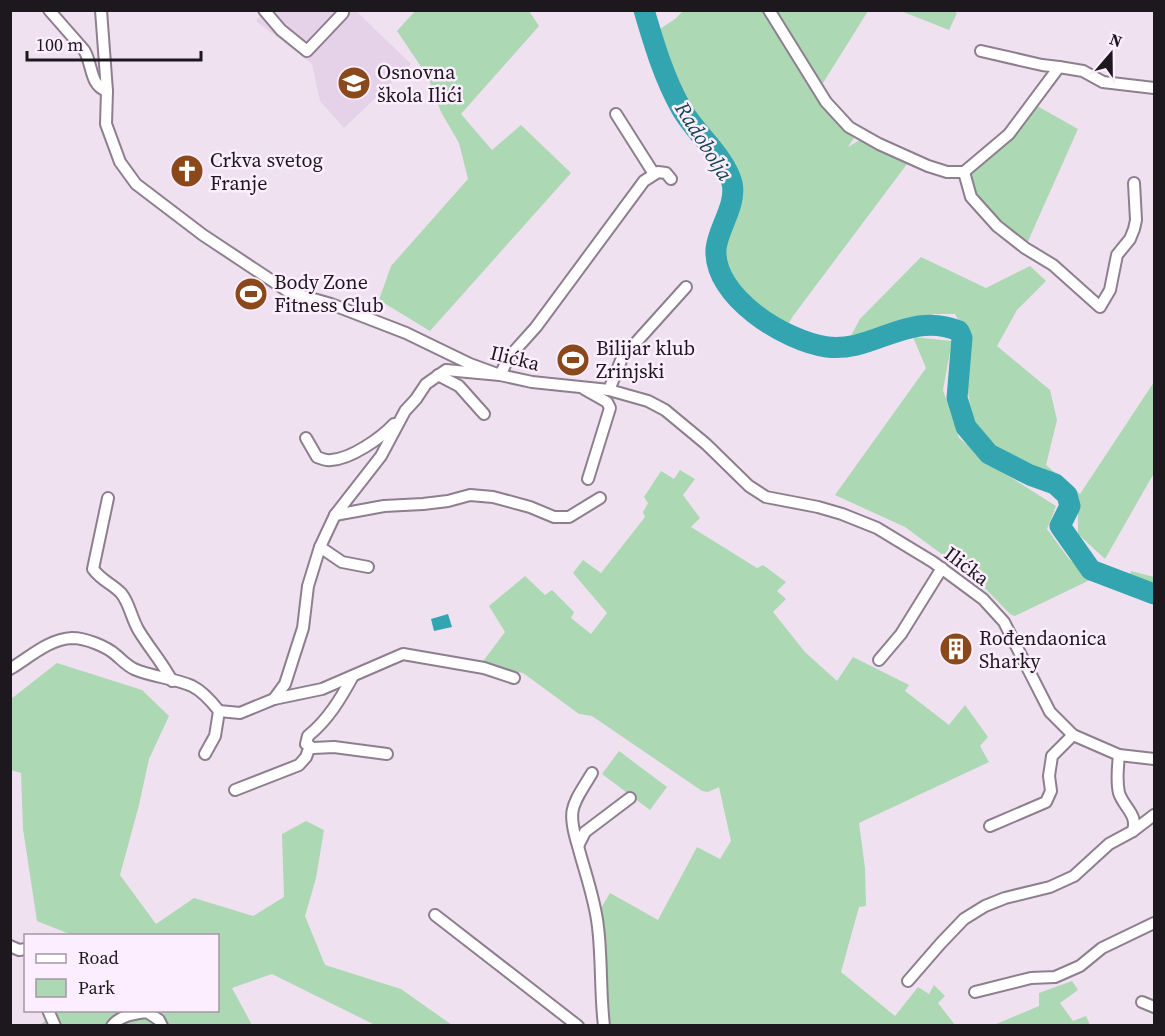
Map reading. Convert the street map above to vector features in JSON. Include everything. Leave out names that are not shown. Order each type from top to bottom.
[{"type":"street","points":[[49,10],[84,50],[95,84],[107,92]]},
{"type":"street","name":"Ilićka","points":[[100,10],[107,92],[106,124],[120,162],[136,184],[203,235],[289,292],[331,304],[406,333],[470,364],[500,375],[531,382],[609,390],[648,401],[665,410],[706,444],[749,486],[766,497],[818,507],[877,528],[942,568],[983,600],[1004,622],[1050,712],[1073,735],[1119,755],[1155,759]]},
{"type":"street","points":[[264,10],[281,30],[307,51],[343,13]]},
{"type":"street","points":[[769,10],[822,97],[849,127],[879,144],[947,172],[964,172],[1018,124],[1059,67]]},
{"type":"street","points":[[981,51],[1042,65],[1083,71],[1103,81],[1155,88]]},
{"type":"street","points":[[616,114],[654,174]]},
{"type":"street","points":[[306,438],[317,457],[329,461],[347,457],[386,433],[426,384],[446,370],[500,375],[509,357],[536,327],[644,181],[658,172],[666,173],[671,179]]},
{"type":"street","points":[[964,172],[971,197],[997,226],[1021,245],[1053,265],[1100,307],[1110,290],[1117,255],[1130,239],[1134,229],[1136,220],[1134,183]]},
{"type":"street","points":[[609,390],[622,358],[686,287]]},
{"type":"street","points":[[438,375],[459,386],[484,414]]},
{"type":"street","points":[[581,388],[607,402],[610,408],[588,479]]},
{"type":"street","points":[[274,699],[285,684],[296,653],[303,628],[304,603],[320,547],[335,515],[381,456],[405,411]]},
{"type":"street","points":[[335,515],[384,506],[448,501],[470,495],[502,499],[554,517],[568,517],[600,498]]},
{"type":"street","points":[[108,498],[93,569],[101,580],[112,584],[122,595],[129,605],[132,619],[160,659],[172,681]]},
{"type":"street","points":[[320,547],[342,562],[368,567]]},
{"type":"street","points":[[879,660],[901,634],[942,568]]},
{"type":"street","points":[[10,669],[44,647],[74,638],[103,647],[136,670],[192,686],[211,701],[219,711],[240,713],[274,699],[322,689],[403,654],[484,668],[514,678]]},
{"type":"street","points":[[353,676],[340,700],[320,726],[308,736],[306,744],[313,748],[334,747],[387,754]]},
{"type":"street","points":[[205,754],[215,736],[219,711]]},
{"type":"street","points":[[990,826],[1046,802],[1051,792],[1049,776],[1052,756],[1073,735]]},
{"type":"street","points":[[235,790],[299,765],[306,757],[310,746]]},
{"type":"street","points":[[1119,755],[1120,796],[1133,814],[1135,825],[1133,831]]},
{"type":"street","points":[[592,773],[570,813],[594,898],[599,928],[600,992],[604,1026]]},
{"type":"street","points":[[578,846],[585,832],[630,798]]},
{"type":"street","points":[[908,981],[964,919],[995,902],[1050,887],[1074,876],[1109,844],[1133,831],[1155,815]]},
{"type":"street","points":[[435,915],[578,1026]]},
{"type":"street","points":[[975,992],[1031,978],[1055,978],[1080,966],[1102,948],[1155,923]]},
{"type":"street","points":[[1142,1002],[1155,1007]]},
{"type":"street","points":[[48,1012],[55,1026]]},
{"type":"street","points":[[112,1026],[116,1020],[147,1012],[159,1020],[162,1026]]},
{"type":"shaded area","name":"Osnovna škola Ilići","points":[[264,11],[356,11],[411,64],[344,128],[320,101],[312,64],[256,21]]},
{"type":"green space","points":[[416,10],[529,11],[539,26],[461,114],[492,150],[521,125],[571,173],[430,331],[379,300],[391,266],[468,179],[459,143],[441,112],[428,77],[397,31]]},
{"type":"green space","points":[[951,10],[957,13],[949,30],[901,11]]},
{"type":"green space","points":[[683,11],[868,11],[818,91],[831,113],[854,138],[848,147],[865,137],[910,160],[793,316],[783,333],[740,303],[720,276],[716,249],[733,194],[732,182],[721,163],[681,109],[651,35]]},
{"type":"green space","points":[[1032,103],[1078,129],[1025,248],[977,203],[964,172]]},
{"type":"green space","points":[[921,257],[986,288],[1030,266],[1046,281],[1017,310],[997,346],[1050,390],[1057,420],[1046,465],[1080,494],[1154,382],[1154,473],[1105,559],[1078,534],[1078,510],[1072,493],[1042,471],[995,447],[973,420],[966,382],[969,340],[955,314],[934,314],[848,341],[860,319]]},
{"type":"green space","points":[[913,337],[952,341],[943,390],[959,438],[1002,472],[1056,506],[1047,529],[1069,559],[1092,579],[1015,616],[1010,614],[978,581],[905,527],[835,495],[926,368]]},
{"type":"green space","points":[[680,470],[695,479],[683,495],[700,518],[691,527],[757,568],[763,565],[786,582],[777,591],[786,599],[773,612],[805,652],[837,681],[853,657],[909,685],[905,691],[949,725],[965,705],[988,737],[980,746],[989,762],[859,823],[865,868],[866,906],[859,907],[841,972],[895,1016],[918,987],[929,994],[934,985],[945,996],[938,1003],[955,1025],[604,1025],[594,920],[610,893],[658,920],[697,847],[720,859],[731,841],[719,787],[708,792],[702,791],[592,716],[579,714],[523,673],[481,664],[505,632],[489,606],[525,576],[545,595],[552,590],[574,612],[571,618],[591,634],[607,613],[573,573],[583,560],[601,573],[645,517],[643,512],[648,503],[644,497],[661,471],[674,479]]},
{"type":"green space","points":[[1131,571],[1154,577],[1154,594],[1127,584]]},
{"type":"green space","points":[[57,663],[142,690],[169,716],[149,759],[120,875],[156,924],[194,898],[253,916],[284,897],[282,834],[306,821],[324,830],[316,878],[305,916],[325,965],[401,989],[452,1025],[375,1025],[272,974],[232,988],[252,1025],[39,1025],[59,1012],[219,1012],[219,934],[70,934],[37,921],[23,829],[21,773],[11,770],[11,699]]},
{"type":"green space","points":[[619,751],[667,787],[650,810],[602,774]]},
{"type":"green space","points":[[1072,981],[1078,990],[1060,1003],[1073,1021],[1086,1016],[1090,1025],[994,1025],[1039,1006],[1039,993]]},
{"type":"water","points":[[448,614],[452,627],[434,631],[431,619]]},
{"type":"waterway","name":"Radobolja","points":[[644,10],[675,97],[687,117],[723,163],[732,183],[732,200],[716,249],[718,267],[726,284],[739,300],[773,326],[792,336],[827,347],[860,344],[907,328],[924,325],[941,326],[959,331],[962,338],[957,398],[966,427],[989,454],[1030,475],[1055,484],[1067,495],[1070,506],[1060,526],[1091,570],[1154,594]]},
{"type":"place","name":"Osnovna škola Ilići","points":[[354,83]]},
{"type":"place","name":"Crkva svetog Franje","points":[[187,171]]},
{"type":"place","name":"Body Zone Fitness Club","points":[[251,294]]},
{"type":"place","name":"Bilijar klub Zrinjski","points":[[573,360]]},
{"type":"place","name":"Rođendaonica Sharky","points":[[956,649]]}]
